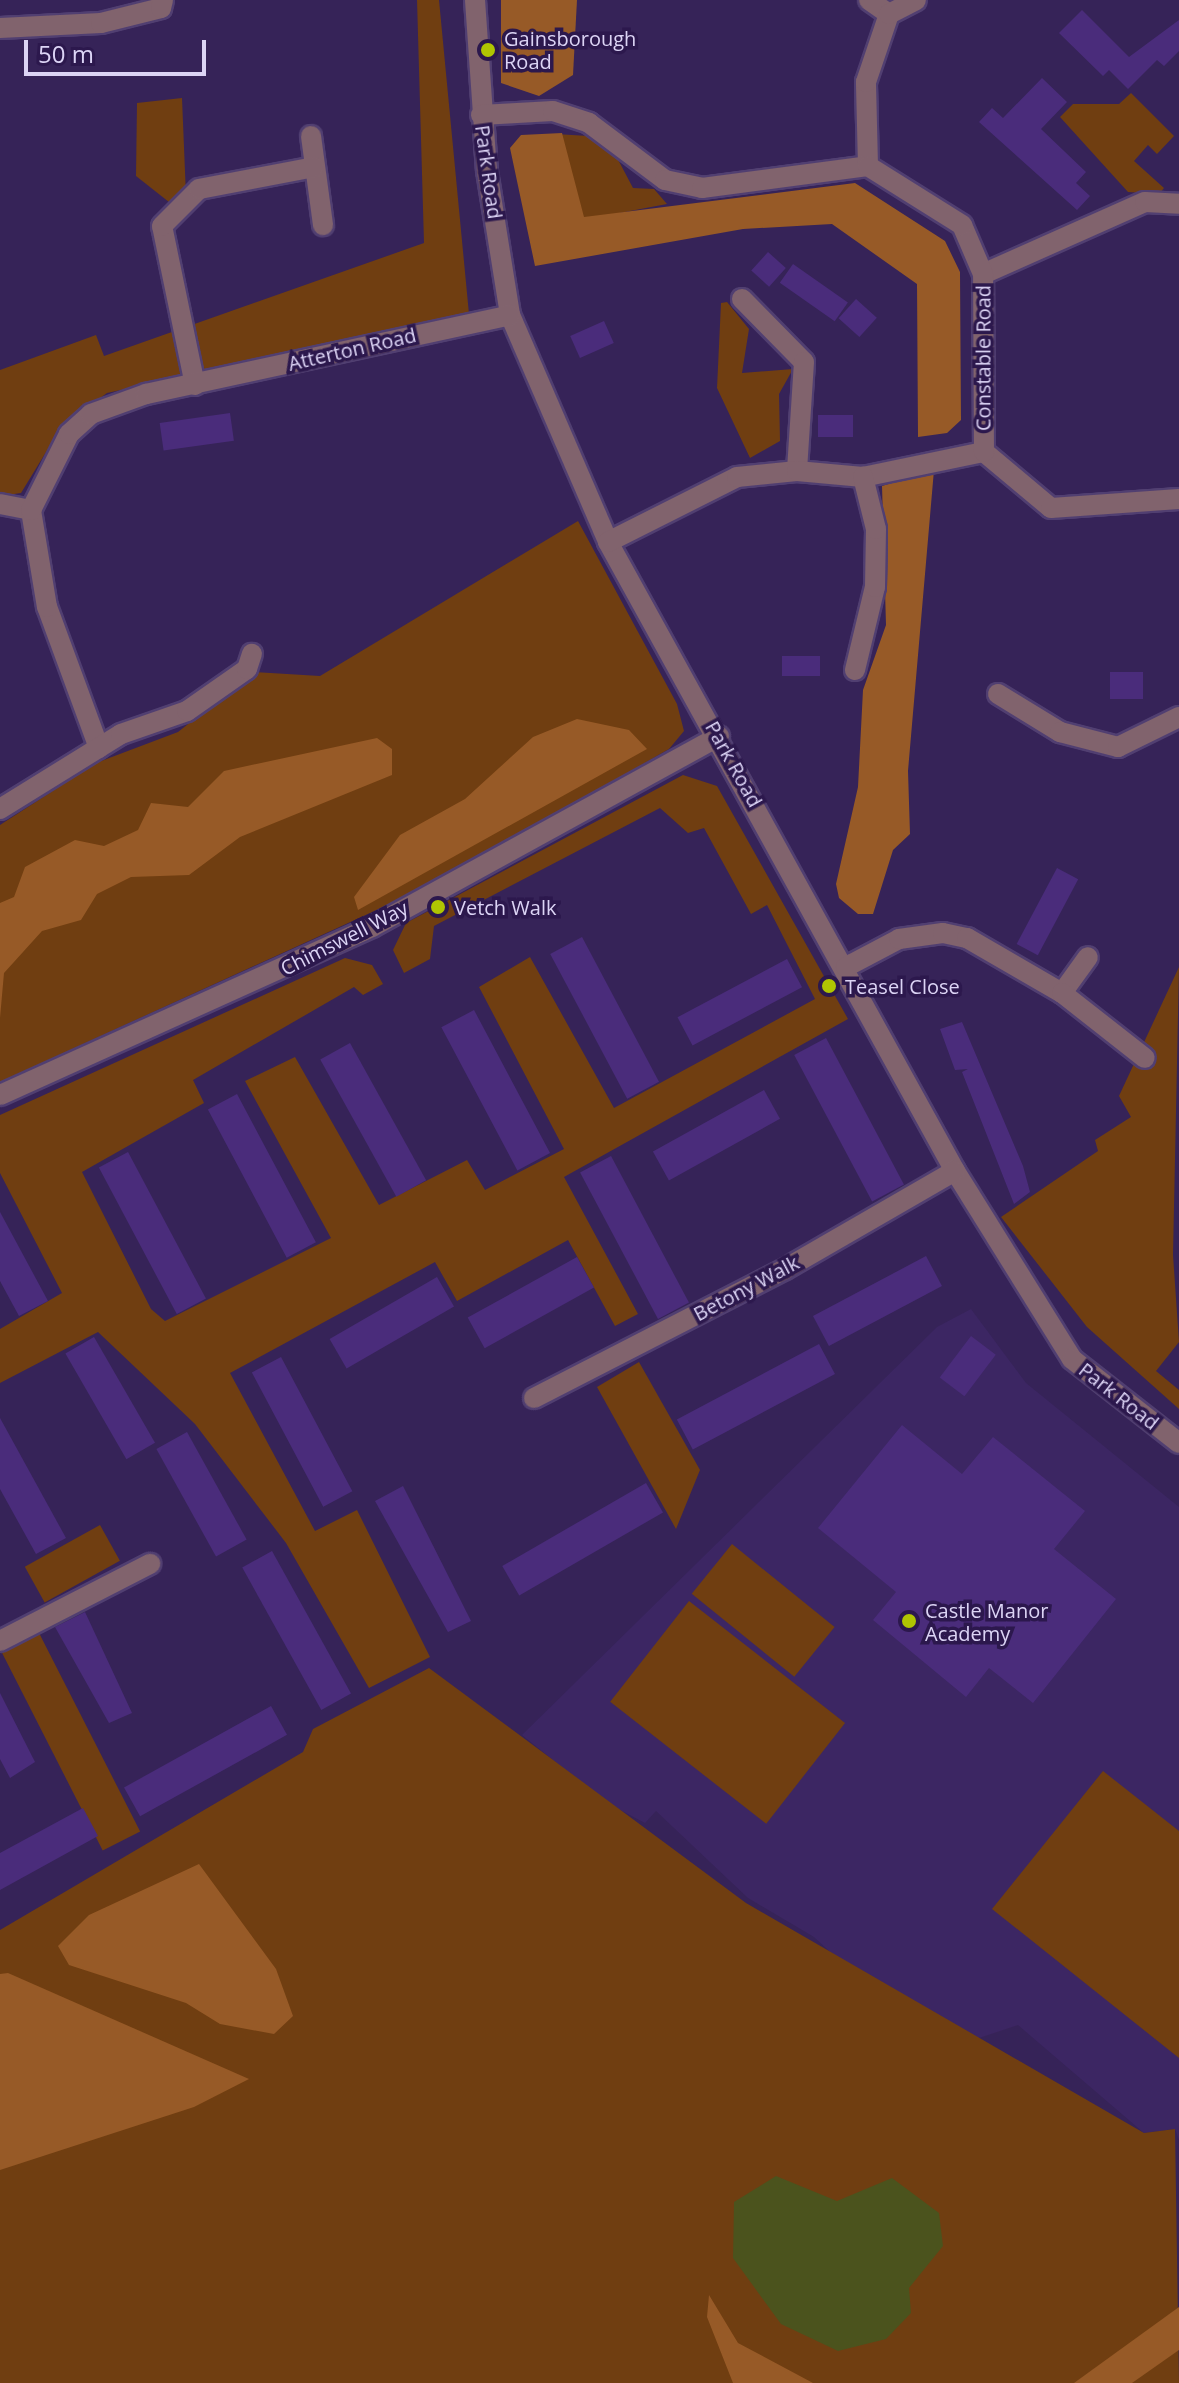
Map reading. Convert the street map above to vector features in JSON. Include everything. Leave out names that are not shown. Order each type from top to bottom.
[{"type":"street","points":[[0,28],[101,23],[161,8],[163,0]]},
{"type":"street","name":"Park Road","points":[[475,0],[481,115],[510,315],[608,542],[719,736],[955,1171],[1072,1359],[1179,1443]]},
{"type":"street","points":[[869,0],[889,14]]},
{"type":"street","points":[[481,115],[553,111],[589,123],[665,180],[702,188],[868,166],[866,82],[889,14],[916,0]]},
{"type":"street","points":[[311,136],[323,225]]},
{"type":"street","name":"Constable Road","points":[[608,542],[737,477],[797,471],[863,477],[984,452],[983,274],[962,225],[868,166]]},
{"type":"street","points":[[195,385],[162,226],[199,189],[314,167]]},
{"type":"street","points":[[983,274],[1145,202],[1179,204]]},
{"type":"street","points":[[742,299],[804,362],[797,471]]},
{"type":"street","name":"Atterton Road","points":[[31,510],[69,434],[91,414],[195,385],[510,315]]},
{"type":"street","points":[[984,452],[1051,508],[1179,499]]},
{"type":"street","points":[[855,670],[875,587],[876,529],[863,477]]},
{"type":"street","points":[[0,504],[31,510],[47,607],[99,748]]},
{"type":"street","points":[[0,809],[99,748],[187,711],[247,669],[252,654]]},
{"type":"street","points":[[998,694],[1060,732],[1118,747],[1179,717]]},
{"type":"street","name":"Chimswell Way","points":[[0,1095],[372,927],[719,736]]},
{"type":"street","points":[[846,967],[899,939],[943,933],[967,938],[1062,993],[1145,1058]]},
{"type":"street","points":[[1062,993],[1088,957]]},
{"type":"street","name":"Betony Walk","points":[[534,1398],[785,1269],[955,1171]]},
{"type":"street","points":[[0,1641],[150,1564]]},
{"type":"shaded area","points":[[417,0],[439,0],[469,314],[107,393],[62,426],[21,493],[0,496],[0,370],[96,335],[104,356],[424,243]]},
{"type":"shaded area","points":[[501,0],[577,0],[573,75],[539,96],[501,83]]},
{"type":"shaded area","points":[[1131,93],[1174,136],[1157,154],[1148,145],[1134,161],[1164,188],[1159,194],[1128,192],[1060,117],[1073,104],[1119,104]]},
{"type":"shaded area","points":[[182,98],[186,196],[174,206],[136,176],[137,103]]},
{"type":"shaded area","points":[[562,133],[584,217],[855,183],[945,241],[960,272],[961,420],[947,433],[918,437],[917,284],[832,224],[743,229],[535,266],[510,148],[521,135]]},
{"type":"shaded area","points":[[556,134],[588,136],[614,152],[633,188],[654,189],[667,204],[572,222]]},
{"type":"shaded area","points":[[727,302],[749,329],[742,373],[793,369],[779,394],[780,441],[750,458],[717,388],[721,303]]},
{"type":"shaded area","points":[[934,470],[908,771],[910,834],[893,850],[873,914],[858,914],[839,898],[836,884],[858,787],[863,690],[886,625],[882,486]]},
{"type":"shaded area","points":[[578,521],[677,704],[684,731],[669,749],[438,882],[0,1082],[0,825],[96,763],[178,732],[254,672],[320,676]]},
{"type":"shaded area","points":[[577,719],[629,730],[647,749],[358,910],[354,897],[400,835],[465,799],[533,737]]},
{"type":"shaded area","points":[[377,738],[392,749],[392,775],[240,837],[189,875],[131,877],[97,894],[81,920],[42,931],[4,973],[0,1018],[0,903],[14,897],[25,867],[75,840],[104,846],[138,830],[151,803],[188,807],[224,771]]},
{"type":"shaded area","points":[[683,775],[717,786],[848,1019],[564,1177],[638,1314],[615,1326],[568,1240],[457,1301],[435,1262],[230,1373],[315,1531],[357,1510],[430,1657],[369,1688],[286,1543],[195,1424],[98,1332],[0,1383],[0,1329],[62,1293],[0,1173],[0,1115],[345,958],[372,965],[383,984],[363,995],[354,987],[193,1080],[204,1103],[82,1172],[151,1309],[165,1321],[331,1238],[245,1081],[295,1057],[379,1205],[467,1160],[485,1190],[564,1149],[479,987],[530,957],[614,1108],[815,999],[767,905],[751,914],[704,828],[688,833],[660,808],[434,926],[430,959],[404,973],[393,950],[406,923]]},
{"type":"shaded area","points":[[1179,967],[1173,1255],[1179,1342],[1156,1371],[1179,1390],[1179,1409],[1087,1327],[1001,1217],[1098,1151],[1095,1140],[1131,1117],[1119,1096]]},
{"type":"shaded area","name":"Castle Manor Academy","points":[[971,1309],[1026,1383],[1179,1507],[1179,2140],[1175,2129],[1144,2133],[1018,2025],[967,2042],[893,2010],[814,1937],[748,1898],[656,1811],[645,1823],[605,1802],[522,1735],[937,1327]]},
{"type":"shaded area","points":[[639,1362],[700,1470],[676,1529],[597,1387]]},
{"type":"shaded area","points":[[100,1525],[120,1561],[45,1603],[25,1567]]},
{"type":"shaded area","points":[[732,1544],[835,1627],[794,1677],[692,1594]]},
{"type":"shaded area","points":[[689,1601],[845,1723],[766,1824],[610,1702]]},
{"type":"shaded area","points":[[38,1631],[140,1831],[103,1851],[1,1650]]},
{"type":"shaded area","points":[[429,1668],[746,1903],[1144,2133],[1175,2129],[1179,2383],[0,2383],[0,1930],[303,1752],[313,1729]]},
{"type":"shaded area","points":[[1103,1771],[1179,1831],[1179,2058],[992,1909]]},
{"type":"shaded area","points":[[199,1864],[276,1969],[293,2016],[274,2034],[220,2024],[186,2003],[69,1965],[58,1946],[89,1915]]},
{"type":"shaded area","points":[[8,1973],[249,2079],[194,2107],[0,2170],[0,1974]]},
{"type":"shaded area","points":[[776,2176],[837,2201],[892,2178],[939,2213],[943,2246],[909,2288],[911,2313],[886,2339],[838,2351],[781,2324],[733,2258],[734,2202]]},
{"type":"shaded area","points":[[709,2295],[738,2343],[813,2383],[733,2383],[707,2317]]},
{"type":"shaded area","points":[[1179,2307],[1179,2350],[1132,2383],[1074,2383]]},
{"type":"building","points":[[1082,10],[1129,57],[1179,20],[1179,51],[1164,66],[1157,60],[1128,89],[1109,70],[1103,76],[1059,33]]},
{"type":"building","points":[[1042,78],[1067,102],[1041,129],[1086,172],[1076,183],[1090,196],[1077,210],[979,122],[992,108],[1003,118]]},
{"type":"building","points":[[768,252],[786,268],[769,287],[751,271]]},
{"type":"building","points":[[793,264],[848,302],[835,321],[780,283]]},
{"type":"building","points":[[856,299],[877,318],[859,337],[839,318]]},
{"type":"building","points":[[604,321],[614,343],[580,358],[570,336]]},
{"type":"building","points":[[230,413],[234,441],[164,451],[160,423]]},
{"type":"building","points":[[818,415],[853,415],[853,437],[818,437]]},
{"type":"building","points":[[782,656],[820,656],[820,676],[782,676]]},
{"type":"building","points":[[1110,672],[1143,672],[1143,699],[1110,699]]},
{"type":"building","points":[[1057,868],[1078,879],[1038,955],[1017,944]]},
{"type":"building","points":[[582,937],[659,1082],[627,1099],[550,954]]},
{"type":"building","points":[[787,959],[802,987],[693,1045],[678,1017]]},
{"type":"building","points":[[474,1010],[550,1153],[517,1170],[441,1027]]},
{"type":"building","points":[[962,1022],[1023,1166],[1030,1192],[1014,1204],[962,1072],[968,1069],[955,1070],[940,1029]]},
{"type":"building","points":[[826,1038],[904,1185],[872,1201],[794,1055]]},
{"type":"building","points":[[350,1043],[426,1180],[396,1197],[320,1059]]},
{"type":"building","points":[[764,1090],[780,1119],[669,1180],[653,1152]]},
{"type":"building","points":[[237,1094],[316,1242],[287,1258],[208,1109]]},
{"type":"building","points":[[128,1152],[206,1299],[177,1314],[99,1167]]},
{"type":"building","points":[[611,1156],[689,1303],[658,1319],[580,1172]]},
{"type":"building","points":[[0,1212],[48,1301],[19,1316],[0,1281]]},
{"type":"building","points":[[926,1256],[942,1286],[829,1346],[813,1316]]},
{"type":"building","points":[[577,1257],[594,1288],[485,1348],[468,1318]]},
{"type":"building","points":[[437,1277],[454,1306],[347,1368],[330,1339]]},
{"type":"building","points":[[971,1336],[996,1355],[964,1396],[940,1378]]},
{"type":"building","points":[[94,1337],[155,1443],[126,1459],[65,1354]]},
{"type":"building","points":[[819,1344],[835,1374],[693,1450],[677,1420]]},
{"type":"building","points":[[281,1357],[352,1491],[323,1507],[252,1372]]},
{"type":"building","points":[[0,1418],[66,1538],[36,1554],[0,1489]]},
{"type":"building","points":[[902,1425],[962,1474],[993,1437],[1085,1511],[1054,1549],[1116,1599],[1033,1703],[989,1668],[966,1697],[873,1620],[896,1592],[818,1528]]},
{"type":"building","points":[[187,1432],[247,1540],[216,1557],[156,1449]]},
{"type":"building","points":[[646,1483],[663,1512],[519,1595],[502,1566]]},
{"type":"building","points":[[403,1486],[471,1621],[448,1632],[375,1501]]},
{"type":"building","points":[[272,1551],[351,1694],[321,1710],[242,1567]]},
{"type":"building","points":[[85,1612],[132,1713],[109,1723],[55,1627]]},
{"type":"building","points":[[0,1693],[35,1762],[10,1778],[0,1759]]},
{"type":"building","points":[[271,1706],[287,1735],[140,1816],[124,1787]]},
{"type":"building","points":[[83,1808],[98,1836],[0,1890],[0,1853]]},
{"type":"place","name":"Gainsborough Road","points":[[488,50]]},
{"type":"place","name":"Vetch Walk","points":[[438,907]]},
{"type":"place","name":"Teasel Close","points":[[829,986]]},
{"type":"place","name":"Castle Manor Academy","points":[[909,1621]]}]
